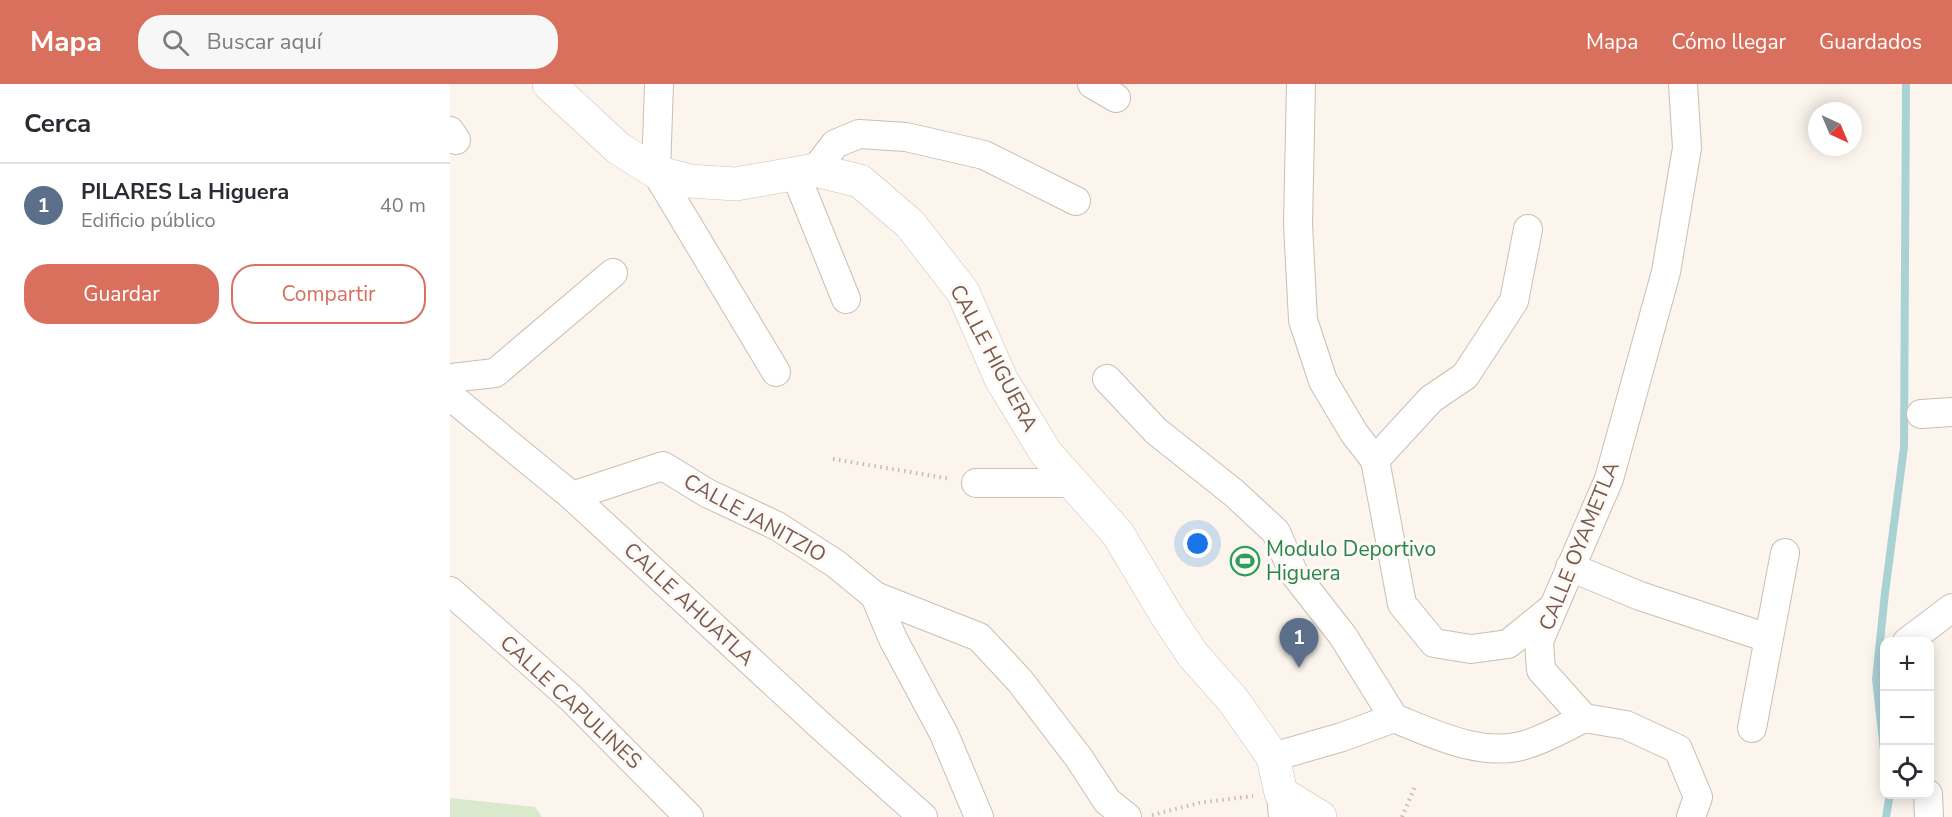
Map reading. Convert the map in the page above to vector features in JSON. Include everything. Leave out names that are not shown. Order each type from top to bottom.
[{"type":"street","name":"CALLE HIGUERA","points":[[549,84],[618,148],[656,172],[689,181],[736,184],[805,172],[861,181],[910,224],[963,292],[1001,379],[1046,453],[1119,534],[1167,616],[1193,655],[1233,700],[1273,757],[1282,805]]},
{"type":"street","points":[[659,84],[656,172],[776,372]]},
{"type":"street","points":[[1301,84],[1298,224],[1303,320],[1323,381],[1354,433],[1375,460],[1402,604],[1434,643],[1471,649],[1508,645],[1554,606]]},
{"type":"street","name":"CALLE OYAMETLA","points":[[1584,718],[1541,670],[1539,641],[1610,479],[1666,272],[1687,148],[1683,84]]},
{"type":"street","points":[[846,299],[805,172],[835,144],[859,134],[906,137],[984,155],[1077,201]]},
{"type":"street","points":[[1375,460],[1431,399],[1465,376],[1514,301],[1528,229]]},
{"type":"street","points":[[450,378],[495,373],[613,273]]},
{"type":"street","points":[[1107,380],[1156,431],[1234,493],[1276,532],[1293,572],[1342,636],[1394,718],[1433,734],[1467,744],[1496,748],[1527,744],[1584,718],[1626,725],[1678,748],[1698,797],[1690,817]]},
{"type":"street","name":"CALLE AHUATLA","points":[[450,396],[572,496],[823,729],[922,817]]},
{"type":"street","points":[[1921,414],[1952,412]]},
{"type":"street","name":"CALLE JANITZIO","points":[[572,496],[663,466],[707,493],[777,526],[836,564],[875,596],[979,637],[1020,681],[1079,758],[1107,801],[1135,817]]},
{"type":"street","points":[[976,483],[1073,483]]},
{"type":"street","points":[[1752,728],[1785,553]]},
{"type":"street","points":[[1570,567],[1641,596],[1768,638]]},
{"type":"street","name":"CALLE CAPULINES","points":[[450,591],[571,698],[689,817]]},
{"type":"street","points":[[875,596],[893,639],[944,734],[979,817]]},
{"type":"street","points":[[1920,637],[1952,608]]},
{"type":"street","points":[[1273,757],[1342,737],[1394,718]]},
{"type":"street","points":[[1928,799],[1929,817]]},
{"type":"street","points":[[1282,805],[1320,817]]},
{"type":"path","points":[[833,459],[976,483]]},
{"type":"path","points":[[1402,817],[1416,784]]},
{"type":"path","points":[[1135,817],[1159,814],[1198,803],[1282,805]]},
{"type":"green space","points":[[450,798],[535,807],[542,817],[450,817]]},
{"type":"waterway","points":[[1883,745],[1876,679],[1904,447],[1906,84]]},
{"type":"waterway","points":[[1886,817],[1889,799]]},
{"type":"place","name":"Modulo Deportivo Higuera","points":[[1245,561]]},
{"type":"place","name":"PILARES La Higuera","points":[[1299,668]]}]
